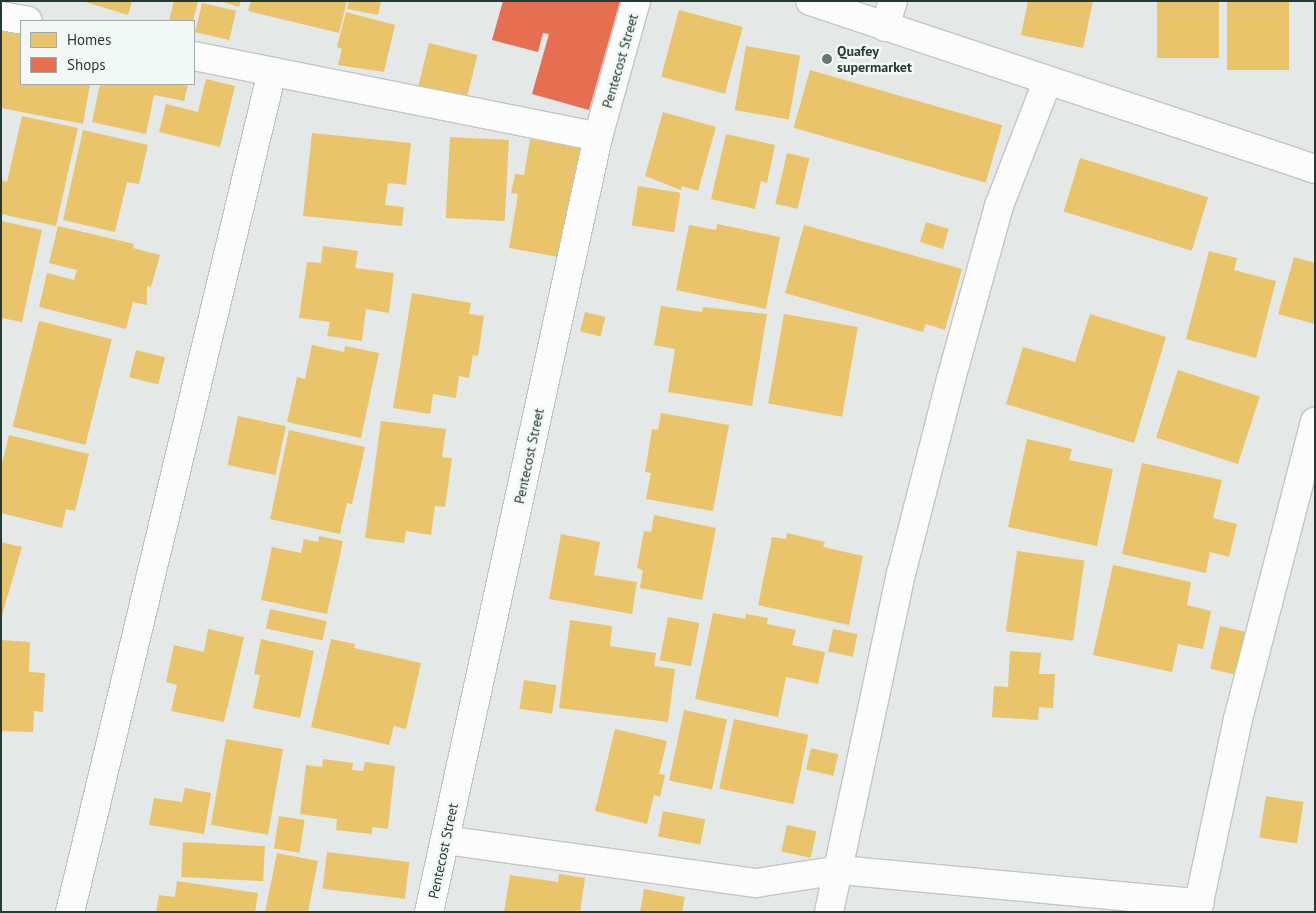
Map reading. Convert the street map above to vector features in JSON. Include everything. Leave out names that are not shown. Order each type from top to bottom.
[{"type":"street","name":"Pentecost Street","points":[[429,912],[598,137],[636,1]]},
{"type":"street","points":[[810,1],[1047,82],[1315,169]]},
{"type":"street","points":[[885,27],[894,1]]},
{"type":"street","points":[[1,16],[23,20]]},
{"type":"street","points":[[195,56],[598,137]]},
{"type":"street","points":[[70,912],[272,72]]},
{"type":"street","points":[[829,912],[840,870],[901,574],[951,379],[999,206],[1047,82]]},
{"type":"street","points":[[445,840],[756,883],[840,870],[1198,907],[1240,710],[1315,422]]},
{"type":"building: Homes","points":[[82,1],[132,1],[128,15]]},
{"type":"building: Homes","points":[[174,1],[198,2],[193,20],[169,20]]},
{"type":"building: Homes","points":[[220,1],[241,1],[239,7]]},
{"type":"building: Homes","points":[[251,1],[347,1],[339,33],[248,11]]},
{"type":"building: Homes","points":[[349,1],[381,1],[378,15],[347,9]]},
{"type":"building: Homes","points":[[1028,1],[1093,1],[1083,48],[1021,35]]},
{"type":"building: Homes","points":[[1157,1],[1219,1],[1219,58],[1157,58]]},
{"type":"building: Homes","points":[[1227,1],[1289,1],[1289,70],[1227,70]]},
{"type":"building: Homes","points":[[202,3],[236,11],[229,40],[195,32]]},
{"type":"building: Homes","points":[[679,10],[743,27],[725,94],[661,77]]},
{"type":"building: Homes","points":[[346,12],[395,25],[384,72],[338,65],[342,49],[337,47]]},
{"type":"building: Homes","points":[[1,29],[20,33],[20,85],[90,85],[83,124],[1,108]]},
{"type":"building: Homes","points":[[429,43],[478,55],[467,99],[418,87]]},
{"type":"building: Homes","points":[[746,46],[800,56],[789,120],[735,110]]},
{"type":"building: Homes","points":[[810,70],[1002,125],[986,183],[793,128]]},
{"type":"building: Homes","points":[[206,79],[235,86],[220,147],[159,132],[166,104],[198,112]]},
{"type":"building: Homes","points":[[100,85],[188,85],[184,101],[154,95],[146,134],[92,122]]},
{"type":"building: Homes","points":[[663,112],[716,127],[698,191],[682,186],[681,190],[645,176]]},
{"type":"building: Homes","points":[[22,116],[78,128],[56,226],[1,214],[1,180],[7,182]]},
{"type":"building: Homes","points":[[83,130],[148,145],[139,184],[127,182],[115,232],[63,220]]},
{"type":"building: Homes","points":[[312,133],[411,143],[406,185],[388,183],[385,205],[404,207],[402,226],[303,216]]},
{"type":"building: Homes","points":[[726,134],[775,145],[767,183],[761,181],[755,209],[711,199]]},
{"type":"building: Homes","points":[[450,137],[509,140],[505,221],[446,218]]},
{"type":"building: Homes","points":[[530,139],[582,148],[564,258],[509,248],[518,194],[511,193],[515,174],[524,175]]},
{"type":"building: Homes","points":[[787,153],[809,158],[798,209],[775,204]]},
{"type":"building: Homes","points":[[1080,158],[1208,197],[1192,251],[1064,212]]},
{"type":"building: Homes","points":[[638,186],[680,193],[674,232],[632,226]]},
{"type":"building: Homes","points":[[1,221],[42,230],[22,322],[1,318]]},
{"type":"building: Homes","points":[[926,222],[949,229],[943,249],[920,242]]},
{"type":"building: Homes","points":[[717,224],[780,237],[766,309],[676,290],[689,225],[716,230]]},
{"type":"building: Homes","points":[[804,225],[962,269],[945,330],[926,324],[923,332],[785,293]]},
{"type":"building: Homes","points":[[58,226],[134,244],[133,248],[160,255],[151,287],[147,286],[147,305],[133,302],[126,329],[39,307],[47,273],[74,280],[77,270],[49,263]]},
{"type":"building: Homes","points":[[323,246],[358,251],[355,268],[394,273],[389,313],[366,309],[362,341],[327,336],[330,322],[299,318],[307,262],[321,263]]},
{"type":"building: Homes","points":[[1209,251],[1237,258],[1234,270],[1276,281],[1256,358],[1186,339]]},
{"type":"building: Homes","points":[[1294,257],[1315,263],[1315,324],[1278,314]]},
{"type":"building: Homes","points":[[412,293],[471,303],[469,314],[484,316],[478,356],[473,355],[469,378],[459,376],[456,398],[433,394],[430,414],[393,408]]},
{"type":"building: Homes","points":[[661,306],[702,312],[703,307],[767,314],[752,406],[668,392],[675,349],[654,345]]},
{"type":"building: Homes","points":[[585,312],[605,317],[601,336],[580,331]]},
{"type":"building: Homes","points":[[784,314],[858,327],[842,417],[768,404]]},
{"type":"building: Homes","points":[[1090,314],[1166,337],[1134,443],[1006,404],[1023,347],[1075,362]]},
{"type":"building: Homes","points":[[39,321],[112,339],[85,445],[13,427]]},
{"type":"building: Homes","points":[[312,345],[344,352],[345,346],[379,353],[361,438],[287,422],[297,377],[305,379]]},
{"type":"building: Homes","points":[[136,350],[165,357],[158,384],[129,377]]},
{"type":"building: Homes","points":[[1178,370],[1260,397],[1238,464],[1156,438]]},
{"type":"building: Homes","points":[[661,413],[729,425],[713,511],[646,499],[651,473],[645,472],[652,429],[658,430]]},
{"type":"building: Homes","points":[[238,416],[286,426],[276,475],[228,465]]},
{"type":"building: Homes","points":[[381,421],[446,429],[442,457],[452,458],[445,507],[435,506],[431,535],[406,531],[404,543],[365,538]]},
{"type":"building: Homes","points":[[289,430],[365,447],[352,504],[347,503],[340,534],[270,519]]},
{"type":"building: Homes","points":[[9,435],[89,454],[75,511],[66,509],[62,528],[1,513],[1,468]]},
{"type":"building: Homes","points":[[1027,439],[1072,449],[1069,460],[1113,469],[1097,546],[1008,527]]},
{"type":"building: Homes","points":[[1142,463],[1222,480],[1213,518],[1237,524],[1229,557],[1210,552],[1206,573],[1122,554]]},
{"type":"building: Homes","points":[[654,515],[716,528],[702,600],[640,588],[643,570],[637,568],[644,531],[651,532]]},
{"type":"building: Homes","points":[[787,533],[825,542],[823,547],[863,556],[849,625],[758,605],[772,537],[786,539]]},
{"type":"building: Homes","points":[[561,534],[600,542],[594,575],[637,582],[632,614],[549,599]]},
{"type":"building: Homes","points":[[319,536],[343,541],[327,614],[261,600],[272,547],[301,553],[304,539],[318,542]]},
{"type":"building: Homes","points":[[1,542],[22,547],[2,615],[1,614]]},
{"type":"building: Homes","points":[[1017,551],[1084,560],[1073,641],[1006,631]]},
{"type":"building: Homes","points":[[1113,565],[1191,582],[1187,605],[1211,611],[1203,649],[1178,644],[1172,672],[1093,655]]},
{"type":"building: Homes","points":[[270,609],[327,621],[323,641],[266,629]]},
{"type":"building: Homes","points":[[713,613],[745,619],[746,614],[768,618],[767,624],[796,630],[792,645],[825,652],[818,684],[786,677],[778,717],[695,699]]},
{"type":"building: Homes","points":[[668,617],[699,623],[691,666],[660,660]]},
{"type":"building: Homes","points":[[570,620],[612,626],[610,646],[656,653],[654,666],[675,669],[668,722],[559,708]]},
{"type":"building: Homes","points":[[1220,626],[1247,632],[1237,675],[1210,669]]},
{"type":"building: Homes","points":[[208,629],[244,637],[224,722],[171,711],[177,685],[166,682],[174,645],[204,652]]},
{"type":"building: Homes","points":[[833,629],[857,634],[853,657],[828,651]]},
{"type":"building: Homes","points":[[261,639],[314,651],[300,718],[253,708],[260,675],[254,674]]},
{"type":"building: Homes","points":[[331,639],[355,644],[354,648],[421,663],[406,729],[394,726],[389,745],[311,727]]},
{"type":"building: Homes","points":[[1,640],[30,642],[29,672],[45,673],[43,712],[34,711],[33,732],[1,731]]},
{"type":"building: Homes","points":[[1010,651],[1041,653],[1039,674],[1055,674],[1053,708],[1039,707],[1038,720],[992,717],[994,686],[1008,687]]},
{"type":"building: Homes","points":[[524,680],[557,685],[552,714],[519,709]]},
{"type":"building: Homes","points":[[684,710],[727,719],[712,790],[669,780]]},
{"type":"building: Homes","points":[[734,719],[808,735],[794,804],[719,788]]},
{"type":"building: Homes","points":[[615,729],[667,741],[659,774],[665,775],[660,797],[654,795],[647,824],[595,811]]},
{"type":"building: Homes","points":[[226,739],[283,749],[268,835],[211,825]]},
{"type":"building: Homes","points":[[811,748],[838,754],[833,776],[806,769]]},
{"type":"building: Homes","points":[[323,759],[353,763],[352,770],[363,771],[365,762],[395,766],[388,829],[372,827],[372,834],[336,830],[337,819],[300,814],[306,765],[322,767]]},
{"type":"building: Homes","points":[[185,788],[211,793],[204,834],[149,825],[154,798],[182,802]]},
{"type":"building: Homes","points":[[1266,796],[1304,802],[1297,843],[1259,837]]},
{"type":"building: Homes","points":[[663,811],[705,819],[700,845],[658,837]]},
{"type":"building: Homes","points":[[279,816],[305,820],[300,853],[274,849]]},
{"type":"building: Homes","points":[[787,825],[816,831],[811,858],[781,851]]},
{"type":"building: Homes","points":[[183,842],[265,846],[263,881],[181,877]]},
{"type":"building: Homes","points":[[327,852],[409,862],[405,899],[322,889]]},
{"type":"building: Homes","points":[[277,853],[318,861],[308,912],[265,912]]},
{"type":"building: Homes","points":[[559,874],[585,878],[580,912],[504,912],[510,875],[558,882]]},
{"type":"building: Homes","points":[[177,881],[258,893],[255,912],[156,912],[159,895],[175,897]]},
{"type":"building: Homes","points":[[644,889],[685,897],[682,912],[640,912]]},
{"type":"building: Shops","points":[[503,1],[620,1],[589,110],[532,94],[549,34],[543,33],[538,52],[492,40]]},
{"type":"place","name":"Quafey supermarket","points":[[827,59]]}]
